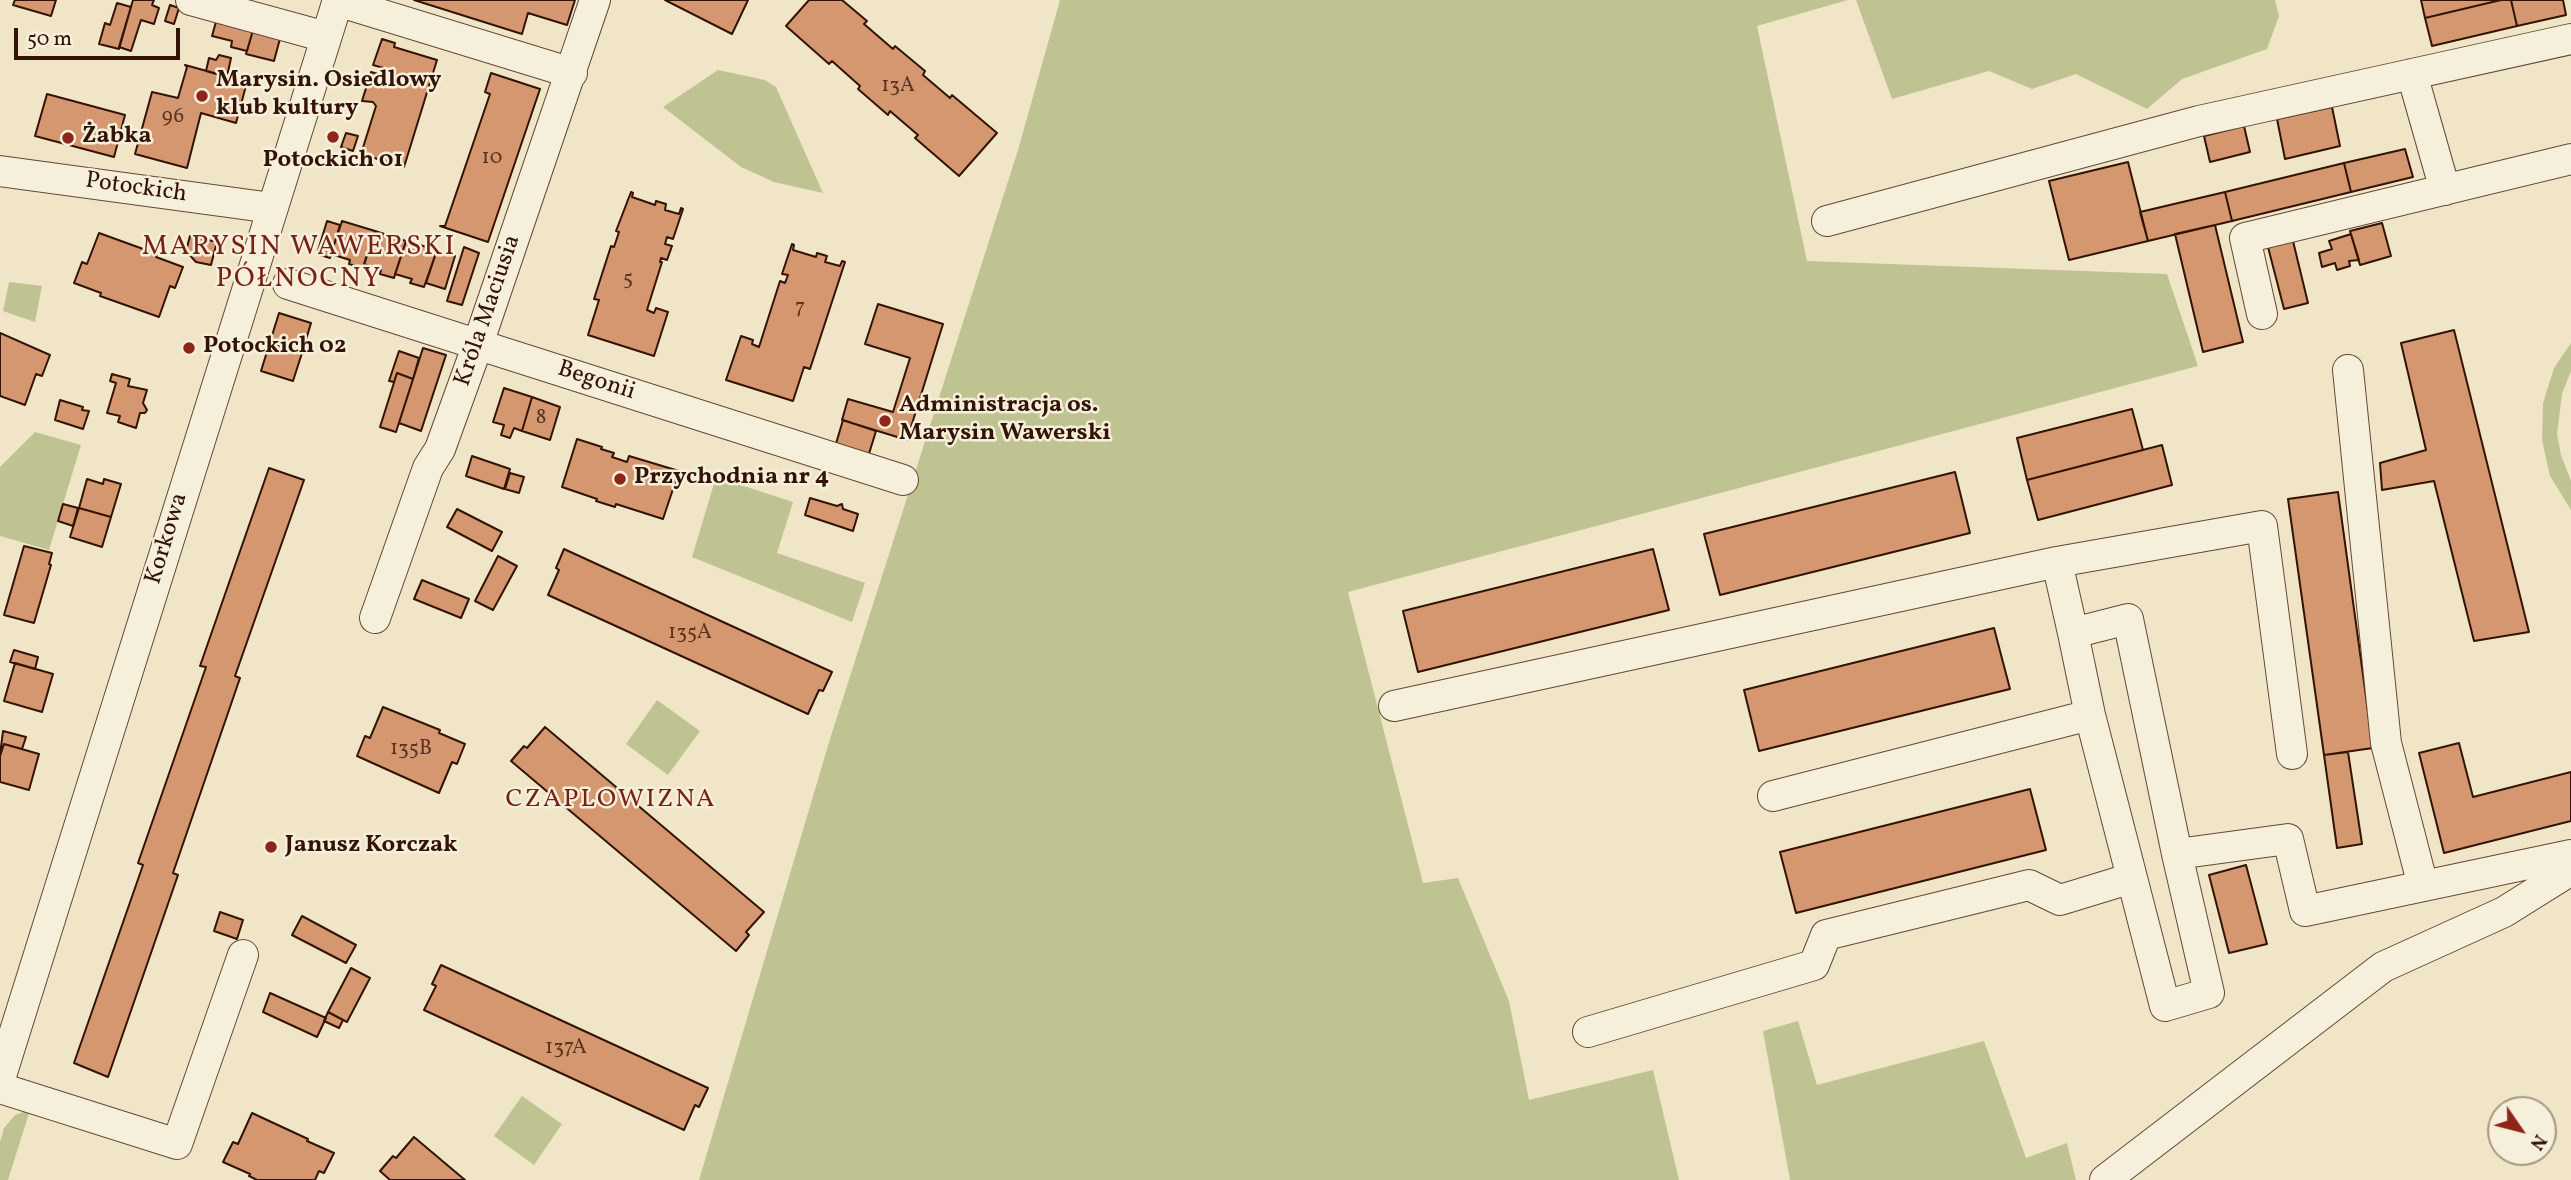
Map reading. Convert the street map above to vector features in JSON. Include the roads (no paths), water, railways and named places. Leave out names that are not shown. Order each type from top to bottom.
[{"type":"street","points":[[191,0],[326,37]]},
{"type":"street","points":[[337,0],[572,73]]},
{"type":"street","name":"Korkowa","points":[[0,1079],[337,0]]},
{"type":"street","name":"Króla Maciusia","points":[[375,618],[428,468],[440,449],[478,344],[595,0]]},
{"type":"street","points":[[1827,221],[2199,121],[2571,38]]},
{"type":"street","points":[[2412,74],[2445,190]]},
{"type":"street","points":[[2262,314],[2245,238],[2571,159]]},
{"type":"street","name":"Potockich","points":[[0,170],[272,208]]},
{"type":"street","name":"Begonii","points":[[288,284],[903,480]]},
{"type":"street","points":[[2348,370],[2386,743],[2423,886]]},
{"type":"street","points":[[1394,706],[2057,562],[2262,526],[2292,754]]},
{"type":"street","points":[[2057,562],[2090,715],[2165,1006],[2209,993],[2176,854],[2128,619],[2073,633]]},
{"type":"street","points":[[1773,796],[2090,715]]},
{"type":"street","points":[[2176,854],[2288,839],[2305,911],[2571,855]]},
{"type":"street","points":[[2105,1180],[2383,967],[2504,912],[2571,870]]},
{"type":"street","points":[[1588,1032],[1814,965],[1826,935],[2029,885],[2060,900],[2132,878]]},
{"type":"street","points":[[0,1088],[177,1144],[243,955]]},
{"type":"place","name":"Marysin. Osiedlowy klub kultury","points":[[202,96]]},
{"type":"place","name":"Potockich 01","points":[[333,137]]},
{"type":"place","name":"Żabka","points":[[68,138]]},
{"type":"place","name":"Potockich 02","points":[[189,348]]},
{"type":"place","name":"Administracja os. Marysin Wawerski","points":[[885,421]]},
{"type":"place","name":"Przychodnia nr 4","points":[[620,479]]},
{"type":"place","name":"Janusz Korczak","points":[[271,847]]},
{"type":"district","name":"MARYSIN WAWERSKI PÓŁNOCNY","points":[[299,265]]},
{"type":"district","name":"CZAPLOWIZNA","points":[[611,801]]}]
